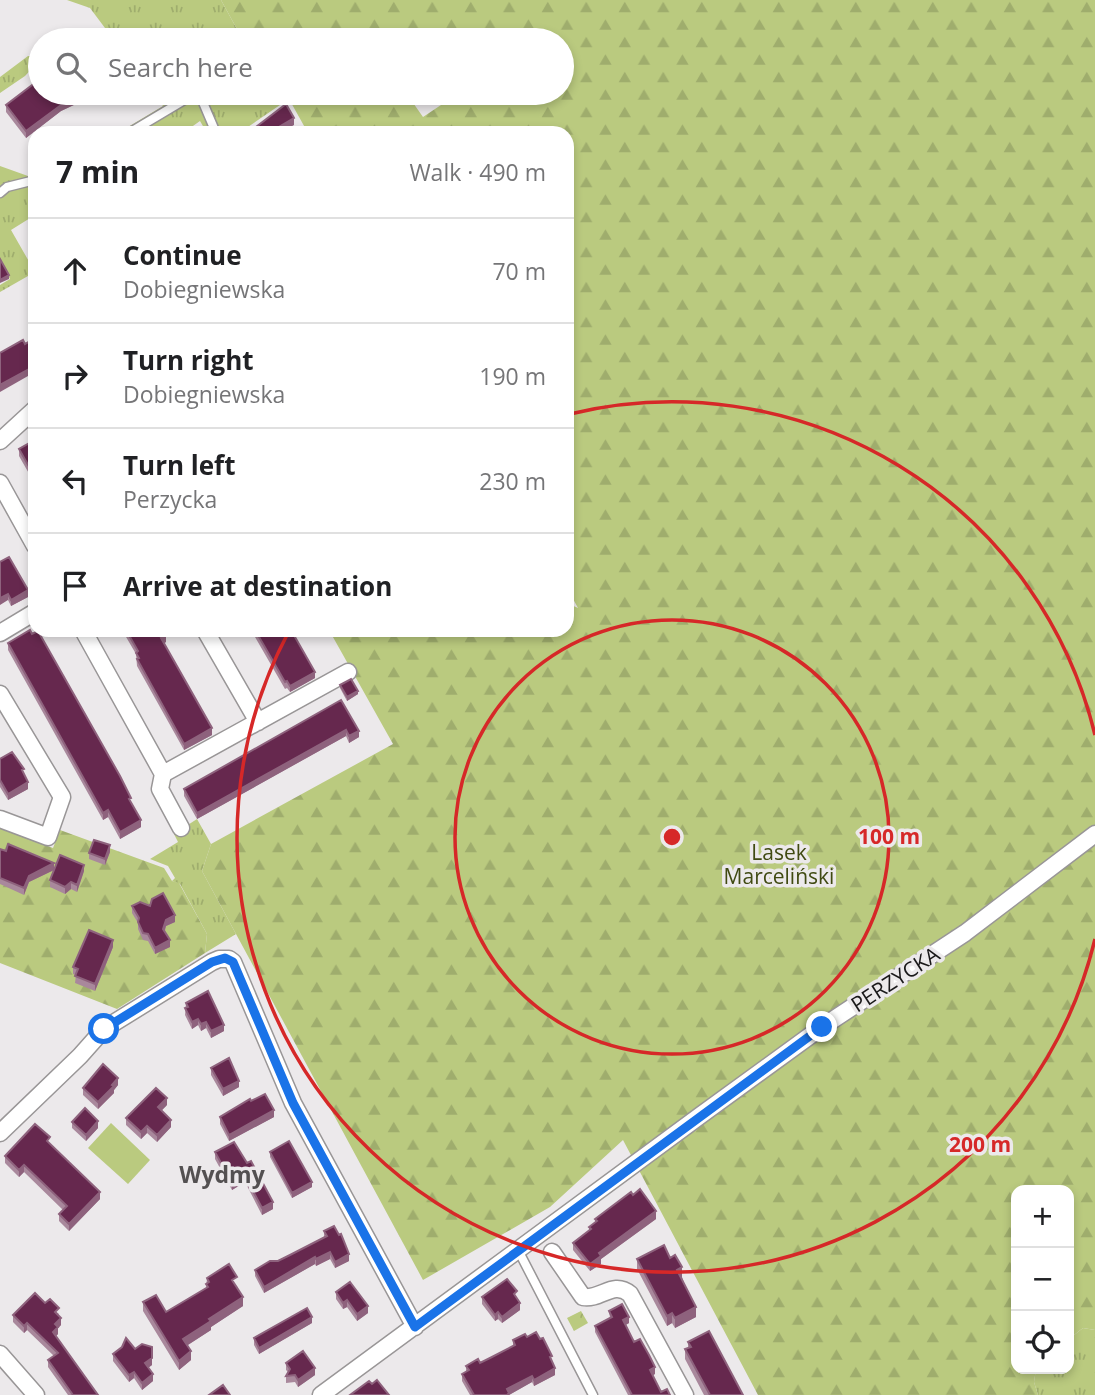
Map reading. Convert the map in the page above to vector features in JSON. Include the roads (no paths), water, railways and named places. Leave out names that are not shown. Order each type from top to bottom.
[{"type":"street","points":[[0,441],[28,415]]},
{"type":"street","points":[[0,483],[28,533]]},
{"type":"street","points":[[0,633],[28,616]]},
{"type":"street","points":[[87,637],[163,774],[160,789],[181,828]]},
{"type":"street","points":[[209,637],[258,722]]},
{"type":"street","points":[[163,774],[348,672]]},
{"type":"street","points":[[0,694],[62,797],[48,837],[0,819]]},
{"type":"street","name":"PERZYCKA","points":[[321,1395],[822,1027],[965,933],[1095,834]]},
{"type":"street","points":[[0,1133],[80,1056],[104,1029],[212,962],[229,959],[233,962],[293,1103],[415,1327]]},
{"type":"street","points":[[552,1252],[583,1297],[594,1298],[612,1289],[625,1290],[630,1294],[685,1395]]},
{"type":"street","points":[[0,1354],[36,1395]]},
{"type":"lane","points":[[141,126],[177,105]]},
{"type":"lane","points":[[203,105],[213,126]]},
{"type":"lane","points":[[0,193],[8,187],[28,182]]},
{"type":"lane","points":[[541,1234],[552,1252]]},
{"type":"lane","points":[[519,1250],[593,1395]]},
{"type":"district","name":"Wydmy","points":[[222,1174]]},
{"type":"park label","name":"Lasek Marceliński","points":[[779,864]]}]
